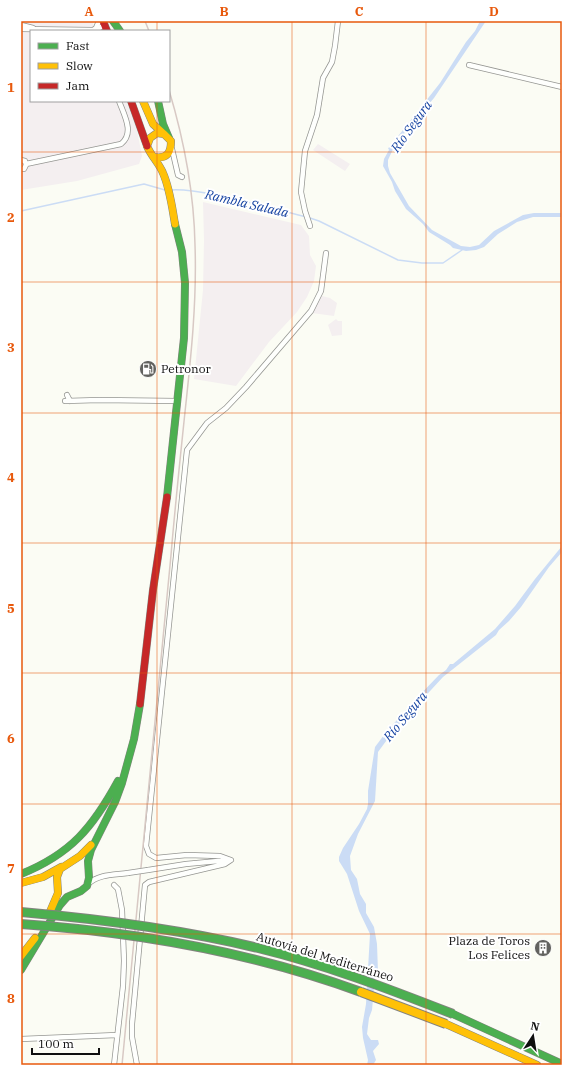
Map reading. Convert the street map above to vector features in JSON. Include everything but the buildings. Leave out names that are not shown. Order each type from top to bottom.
[{"type":"main road","points":[[107,23],[118,30]]},
{"type":"main road","points":[[21,975],[60,905],[68,897],[81,891],[87,886],[89,880],[89,858],[95,840],[115,802],[122,783],[132,749],[140,703],[151,605],[165,510],[184,338],[185,275],[182,252],[164,178],[159,164],[150,154],[148,143],[131,102]]},
{"type":"main road","points":[[143,102],[148,115],[155,127],[167,136]]},
{"type":"main road","points":[[158,102],[163,124],[172,147],[164,166],[164,178]]},
{"type":"main road","points":[[148,115],[150,133],[148,143]]},
{"type":"main road","points":[[148,143],[155,134],[167,136]]},
{"type":"main road","points":[[154,157],[169,157]]},
{"type":"main road","points":[[21,874],[40,866],[59,855],[74,844],[88,830],[110,796],[132,749]]},
{"type":"main road","points":[[21,882],[43,877],[84,853],[95,840]]},
{"type":"main road","points":[[21,962],[56,899],[59,891],[58,872],[67,863],[82,864],[89,873]]},
{"type":"main road","points":[[58,883],[65,891],[75,893]]},
{"type":"main road","name":"Autovía del Mediterráneo","points":[[21,912],[128,923],[176,931],[257,948],[340,972],[395,991],[453,1014],[562,1064]]},
{"type":"main road","name":"Autovía del Mediterráneo","points":[[21,924],[92,930],[208,949],[299,971],[391,1002],[446,1024],[537,1065]]},
{"type":"main road","points":[[21,956],[36,936]]},
{"type":"main road","points":[[21,970],[31,955]]},
{"type":"street","points":[[310,226],[301,192],[305,152],[317,115],[323,78],[332,62],[336,46],[338,21]]},
{"type":"street","points":[[95,30],[107,23]]},
{"type":"street","points":[[21,24],[41,29]]},
{"type":"street","points":[[21,29],[66,30]]},
{"type":"street","points":[[469,65],[562,87]]},
{"type":"street","points":[[21,169],[25,168],[26,164],[121,144],[127,137],[128,129],[119,102]]},
{"type":"street","points":[[169,157],[178,175],[182,177]]},
{"type":"street","points":[[21,160],[26,164]]},
{"type":"street","points":[[231,860],[220,856],[187,855],[156,858],[149,854],[146,846],[185,458],[187,450],[207,422],[226,408],[241,392],[295,332],[311,311],[321,291],[326,253]]},
{"type":"street","points":[[67,395],[67,401],[178,401]]},
{"type":"street","points":[[87,886],[92,880],[100,877],[186,864],[231,860]]},
{"type":"street","points":[[137,1065],[132,1037],[132,1024],[145,885],[149,882],[225,864],[231,860]]},
{"type":"street","points":[[89,873],[100,877]]},
{"type":"street","points":[[114,885],[118,889],[122,910],[124,961],[123,986],[114,1065]]},
{"type":"street","points":[[21,1039],[117,1035]]},
{"type":"shaded area","points":[[21,21],[92,21],[96,30],[30,30],[30,102],[126,102],[136,125],[142,156],[139,164],[77,181],[21,190]]},
{"type":"shaded area","points":[[318,144],[350,164],[345,171],[313,150]]},
{"type":"shaded area","points":[[203,202],[301,225],[309,236],[310,255],[316,266],[314,281],[307,297],[297,312],[269,342],[236,386],[194,379],[203,290]]},
{"type":"shaded area","points":[[322,296],[330,298],[337,303],[334,316],[312,313]]},
{"type":"shaded area","points":[[336,319],[338,321],[342,321],[342,335],[332,336],[328,325]]},
{"type":"water","points":[[480,21],[486,21],[434,98],[394,147],[388,160],[390,173],[409,206],[432,230],[461,246],[470,247],[479,245],[494,231],[523,215],[534,213],[562,213],[562,217],[533,217],[517,222],[498,234],[484,247],[466,251],[453,248],[429,232],[423,224],[406,209],[395,191],[383,166],[384,159],[389,150],[388,148],[392,146],[395,140],[440,83],[466,42],[475,31]]},
{"type":"water","name":"Río Segura","points":[[562,546],[562,552],[509,621],[499,630],[496,635],[443,677],[395,729],[378,752],[375,801],[358,834],[350,856],[351,870],[357,879],[360,894],[366,904],[366,913],[374,927],[377,944],[378,972],[375,977],[372,1010],[369,1018],[367,1034],[371,1040],[378,1040],[379,1044],[373,1051],[376,1060],[373,1065],[367,1065],[368,1060],[362,1027],[366,1004],[370,934],[359,911],[347,874],[339,861],[339,857],[367,809],[368,791],[375,747],[412,703],[439,675],[446,670],[450,664],[453,664],[495,629]]},
{"type":"waterway","name":"Rambla Salada","points":[[21,211],[144,184],[165,190]]},
{"type":"waterway","name":"Rambla Salada","points":[[171,190],[188,190],[210,194],[250,202],[306,217]]},
{"type":"waterway","name":"Rambla Salada","points":[[310,218],[398,260],[422,263],[443,263],[462,250]]},
{"type":"railway","points":[[145,21],[149,30]]},
{"type":"railway","points":[[122,1065],[193,329],[195,266],[193,206],[184,147],[170,94]]},
{"type":"traffic: fast","points":[[113,21],[119,30]]},
{"type":"traffic: fast","points":[[158,102],[163,124],[169,138]]},
{"type":"traffic: fast","points":[[167,497],[184,338],[185,283],[182,252],[175,224]]},
{"type":"traffic: fast","points":[[21,970],[60,905],[67,897],[81,891],[87,886],[89,878],[88,861],[91,850],[115,802],[122,783],[134,739],[140,704]]},
{"type":"traffic: fast","points":[[21,874],[54,858],[79,837],[90,825],[118,781]]},
{"type":"traffic: fast","points":[[21,912],[170,930],[229,941],[283,954],[332,969],[453,1014]]},
{"type":"traffic: fast","points":[[21,924],[108,932],[194,946],[278,966],[361,992]]},
{"type":"traffic: fast","points":[[453,1014],[562,1064]]},
{"type":"traffic: slow","points":[[143,102],[153,124],[164,134]]},
{"type":"traffic: slow","points":[[154,157],[162,157],[169,152],[171,141],[164,134],[157,133],[150,138],[147,146],[161,169],[165,179],[175,224]]},
{"type":"traffic: slow","points":[[49,914],[58,893],[57,877],[60,869],[80,856],[91,845]]},
{"type":"traffic: slow","points":[[21,883],[43,877],[61,867]]},
{"type":"traffic: slow","points":[[21,956],[35,938]]},
{"type":"traffic: slow","points":[[361,992],[446,1024]]},
{"type":"traffic: slow","points":[[446,1024],[537,1065]]},
{"type":"traffic: jam","points":[[103,21],[107,30]]},
{"type":"traffic: jam","points":[[131,102],[147,146]]},
{"type":"traffic: jam","points":[[140,704],[153,590],[167,497]]},
{"type":"place","name":"Petronor","points":[[148,369]]},
{"type":"place","name":"Plaza de Toros Los Felices","points":[[543,948]]}]
